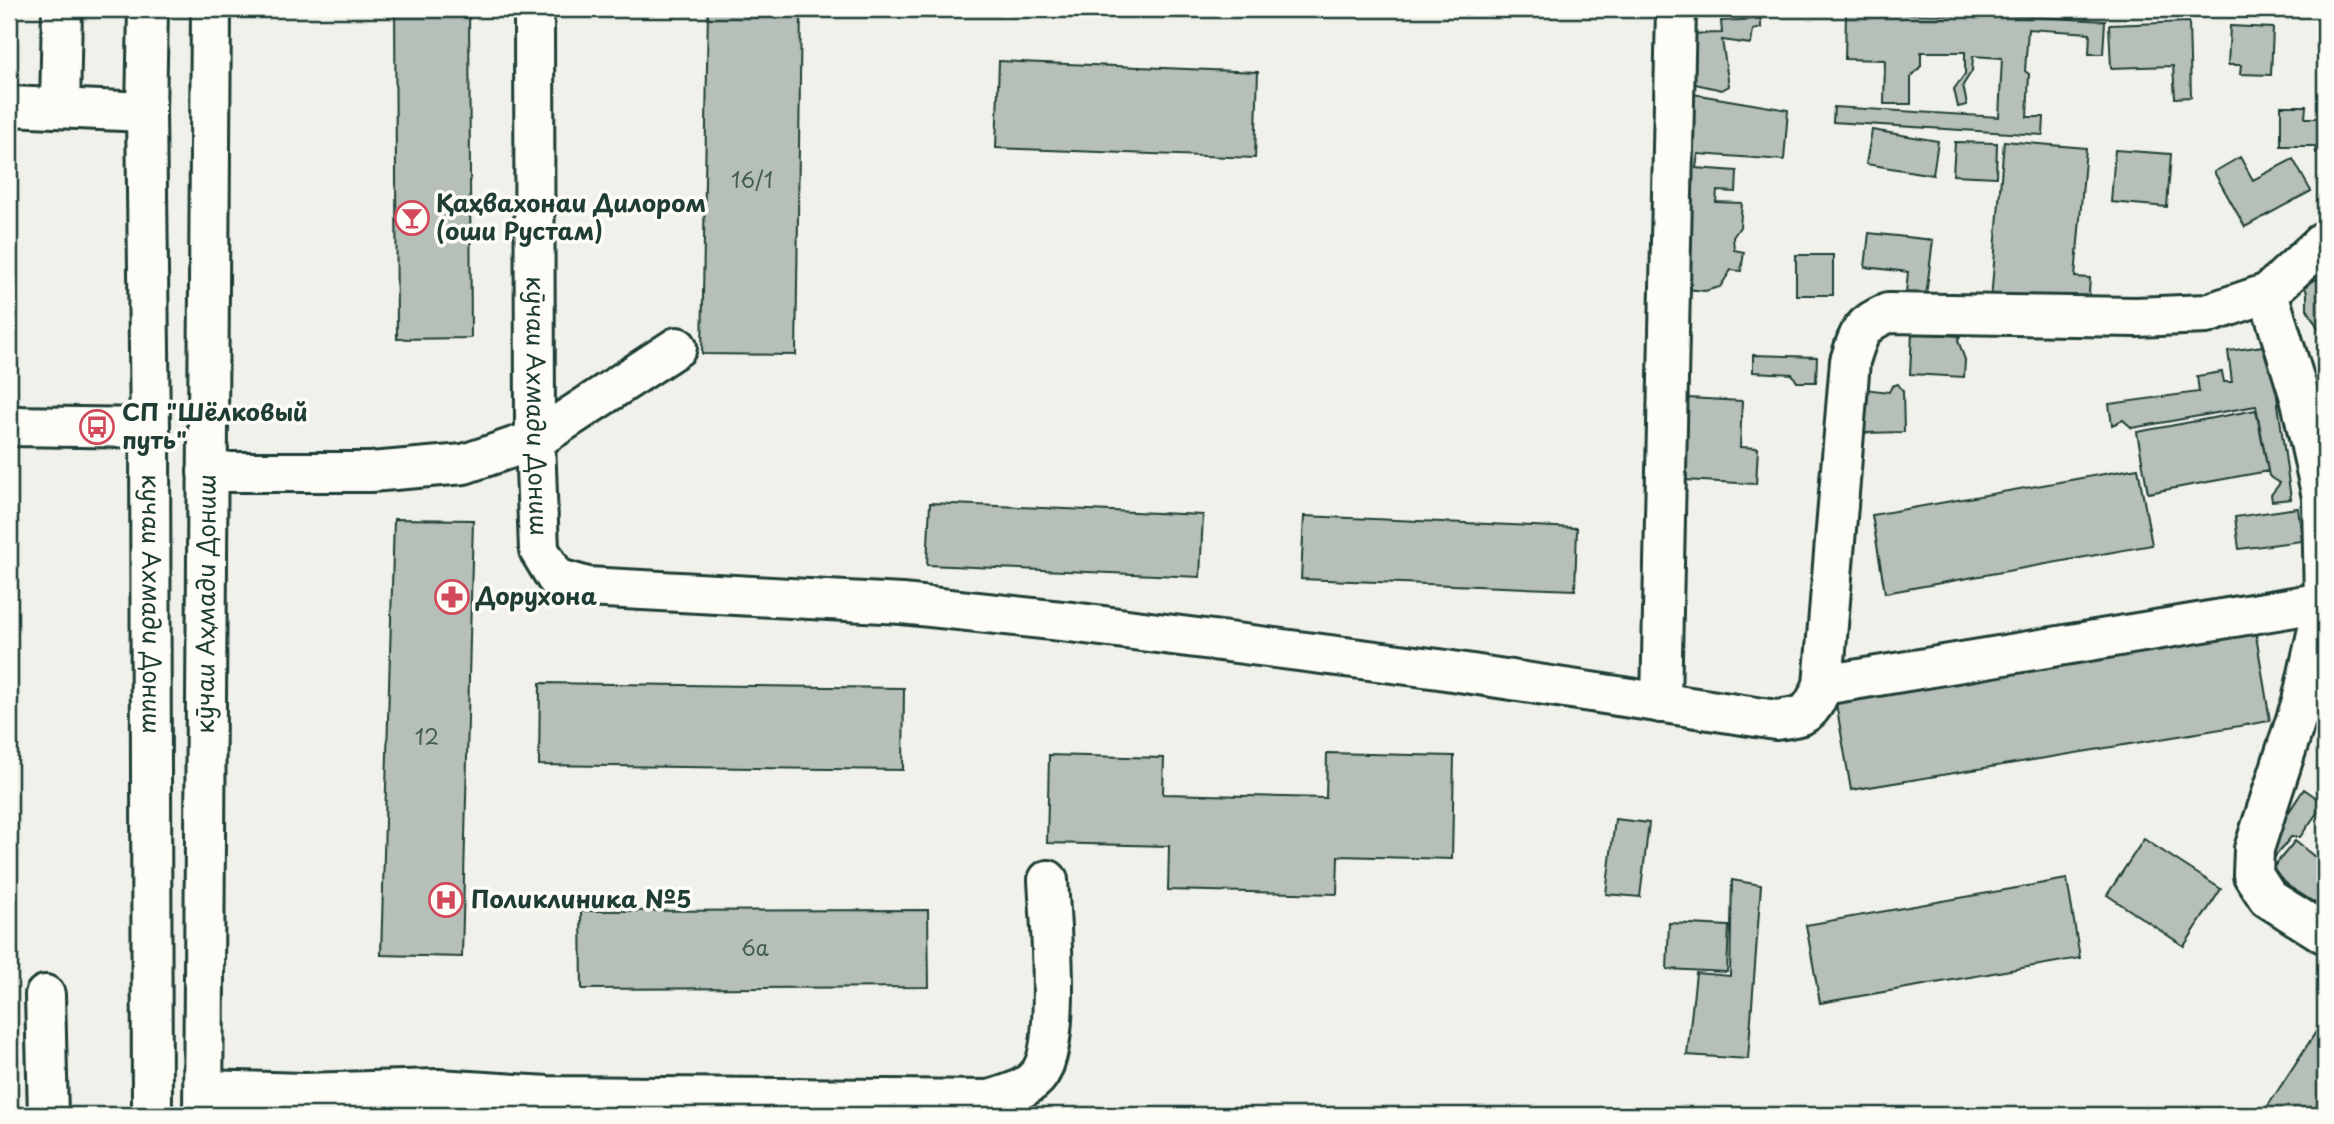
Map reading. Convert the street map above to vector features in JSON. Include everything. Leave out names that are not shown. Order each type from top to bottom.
[{"type":"street","points":[[60,108],[62,9]]},
{"type":"street","name":"кучаи Ахмади Дониш","points":[[148,9],[146,112],[150,428],[152,1115]]},
{"type":"street","name":"кӯчаи Аҳмади Дониш","points":[[204,1103],[211,9]]},
{"type":"street","name":"кӯчаи Ахмади Дониш","points":[[534,9],[535,440],[539,550],[556,578],[587,587],[902,604],[1071,622],[1439,669],[1776,720],[1801,717],[1814,705],[1823,685]]},
{"type":"street","points":[[1661,703],[1676,9]]},
{"type":"street","points":[[9,106],[146,112]]},
{"type":"street","points":[[2324,601],[1823,685],[1850,361],[1858,335],[1870,320],[1888,313],[2136,317],[2206,314],[2268,293],[2325,240]]},
{"type":"street","points":[[2268,293],[2301,401],[2322,497],[2324,601],[2302,701],[2254,849],[2253,875],[2268,898],[2325,934]]},
{"type":"street","points":[[207,472],[371,472],[464,464],[535,440],[677,347]]},
{"type":"street","points":[[9,426],[150,428]]},
{"type":"street","points":[[204,1103],[304,1093],[438,1089],[548,1096],[989,1100],[1015,1092],[1038,1076],[1050,1051],[1053,1020],[1048,880]]},
{"type":"street","points":[[45,995],[48,1115]]},
{"type":"building","points":[[395,9],[469,9],[471,338],[397,339]]},
{"type":"building","points":[[708,9],[801,9],[796,355],[702,354]]},
{"type":"building","points":[[1962,10],[2105,21],[2103,54],[2089,54],[2090,33],[2028,29],[2025,71],[2029,74],[2027,117],[2044,117],[2043,135],[1833,122],[1834,107],[1999,117],[2002,58],[1973,56],[1972,71],[1963,85],[1967,105],[1958,107],[1954,89],[1965,74],[1965,52],[1921,52],[1921,66],[1911,77],[1911,104],[1884,104],[1885,60],[1845,59],[1846,13],[1959,15]]},
{"type":"building","points":[[1761,19],[1761,28],[1753,30],[1751,44],[1722,40],[1729,86],[1722,90],[1686,82],[1684,34],[1722,33],[1721,21]]},
{"type":"building","points":[[2189,22],[2191,97],[2175,98],[2173,66],[2111,68],[2109,25]]},
{"type":"building","points":[[2230,26],[2273,28],[2271,75],[2240,74],[2241,65],[2228,65]]},
{"type":"building","points":[[999,61],[1258,72],[1255,158],[996,148]]},
{"type":"building","points":[[1687,93],[1788,110],[1784,160],[1698,154],[1696,168],[1737,171],[1736,192],[1717,191],[1716,202],[1742,203],[1740,227],[1733,237],[1734,250],[1744,252],[1741,271],[1731,270],[1720,287],[1705,291],[1686,289]]},
{"type":"building","points":[[2281,106],[2306,106],[2305,118],[2325,118],[2325,153],[2316,153],[2315,146],[2281,146]]},
{"type":"building","points":[[1872,130],[1938,141],[1933,175],[1866,164]]},
{"type":"building","points":[[2004,141],[2086,148],[2075,277],[2090,278],[2088,308],[1991,300]]},
{"type":"building","points":[[1955,142],[1997,143],[1996,177],[1953,175]]},
{"type":"building","points":[[2115,150],[2171,154],[2167,207],[2111,202]]},
{"type":"building","points":[[2240,157],[2253,180],[2293,159],[2311,191],[2245,227],[2214,172]]},
{"type":"building","points":[[1869,233],[1933,240],[1926,296],[1906,293],[1908,272],[1865,267]]},
{"type":"building","points":[[1796,255],[1833,255],[1833,295],[1796,295]]},
{"type":"building","points":[[2325,272],[2325,340],[2307,309],[2304,284],[2318,279]]},
{"type":"building","points":[[1912,333],[1960,336],[1958,340],[1965,360],[1964,377],[1910,374]]},
{"type":"building","points":[[2270,345],[2291,499],[2272,501],[2271,495],[2280,483],[2269,476],[2256,406],[2132,428],[2123,420],[2112,425],[2109,404],[2199,392],[2197,376],[2222,372],[2224,382],[2232,382],[2228,351]]},
{"type":"building","points":[[1753,355],[1817,357],[1816,382],[1797,382],[1792,374],[1753,372]]},
{"type":"building","points":[[1898,384],[1903,391],[1904,432],[1864,433],[1854,418],[1857,388],[1889,392],[1892,386]]},
{"type":"building","points":[[1688,398],[1742,401],[1740,447],[1758,448],[1756,484],[1684,480]]},
{"type":"building","points":[[2256,410],[2268,471],[2148,493],[2137,432]]},
{"type":"building","points":[[2138,468],[2152,545],[1885,593],[1872,515]]},
{"type":"building","points":[[930,503],[1203,515],[1200,577],[927,565]]},
{"type":"building","points":[[2298,508],[2302,541],[2239,549],[2235,517]]},
{"type":"building","points":[[1304,516],[1577,528],[1575,590],[1301,579]]},
{"type":"building","points":[[394,519],[473,520],[462,957],[381,955]]},
{"type":"building","points":[[2254,623],[2270,721],[1851,790],[1834,692]]},
{"type":"building","points":[[540,683],[904,688],[903,770],[539,765]]},
{"type":"building","points":[[1327,753],[1454,756],[1452,859],[1338,856],[1337,894],[1168,890],[1169,846],[1047,843],[1049,755],[1164,758],[1163,794],[1326,798]]},
{"type":"building","points":[[2304,789],[2324,803],[2300,837],[2291,837],[2274,858],[2267,845]]},
{"type":"building","points":[[1615,819],[1649,823],[1640,897],[1606,894]]},
{"type":"building","points":[[2144,839],[2221,889],[2184,946],[2107,895]]},
{"type":"building","points":[[2295,841],[2325,865],[2325,911],[2319,919],[2287,893],[2288,885],[2271,870]]},
{"type":"building","points":[[2067,879],[2080,958],[1820,1003],[1806,925]]},
{"type":"building","points":[[1732,880],[1761,885],[1748,1059],[1687,1055],[1696,973],[1730,976]]},
{"type":"building","points":[[928,910],[929,987],[582,989],[581,911]]},
{"type":"building","points":[[1669,923],[1729,926],[1727,972],[1667,969]]},
{"type":"building","points":[[2325,1018],[2325,1115],[2262,1115]]},
{"type":"place","name":"Қаҳвахонаи Дилором (оши Рустам)","points":[[412,218]]},
{"type":"place","name":"СП \"Шёлковый путь\"","points":[[97,427]]},
{"type":"place","name":"Дорухона","points":[[452,597]]},
{"type":"place","name":"Поликлиника №5","points":[[446,900]]}]
